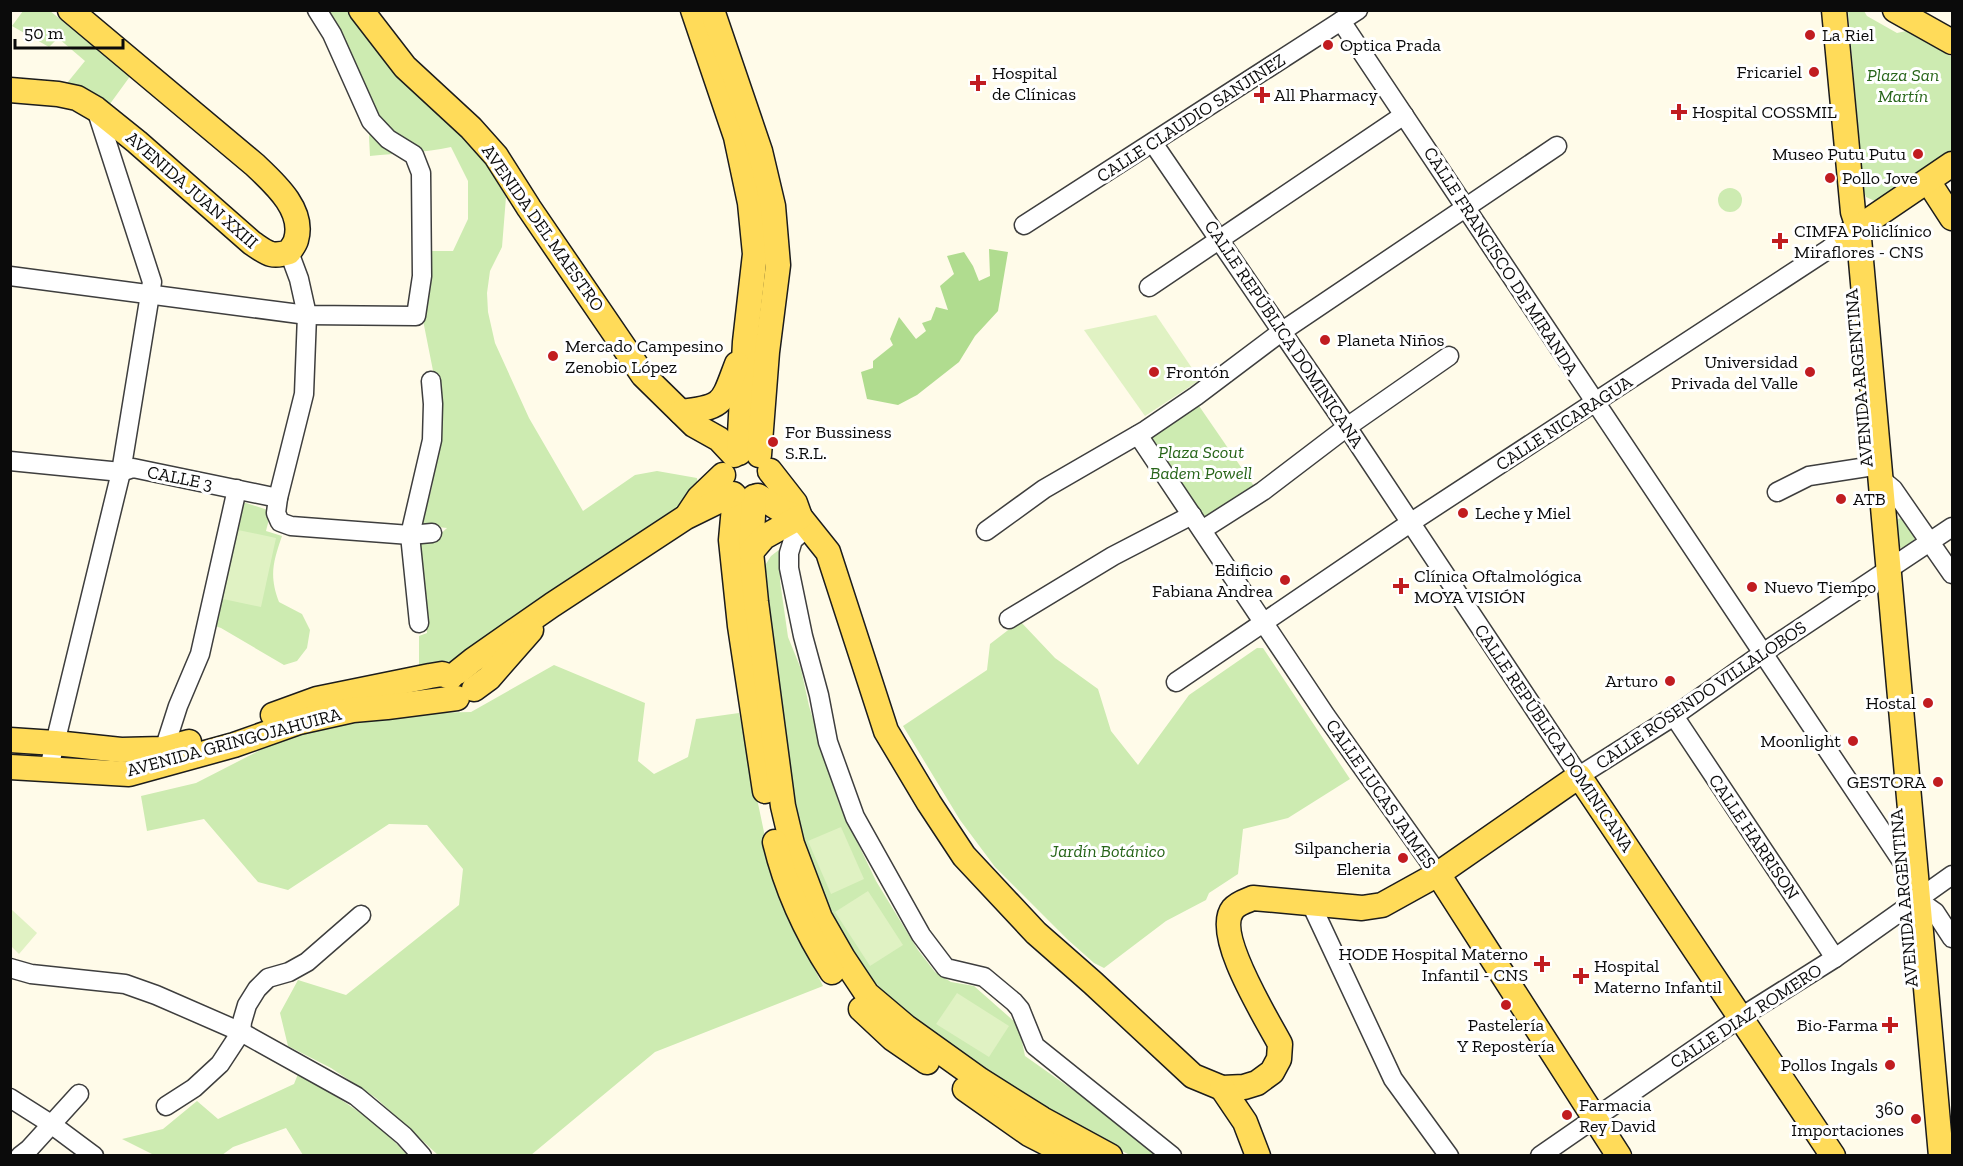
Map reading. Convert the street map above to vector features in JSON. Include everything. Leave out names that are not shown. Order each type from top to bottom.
[{"type":"main road","points":[[70,10],[283,191],[294,212],[297,226],[296,240],[288,252]]},
{"type":"main road","name":"AVENIDA DEL MAESTRO","points":[[361,10],[405,67],[471,128],[496,156],[643,375],[688,418],[719,439],[743,476]]},
{"type":"main road","points":[[693,10],[736,137],[750,203],[755,254],[746,342],[740,626],[768,808],[777,849],[794,901],[813,940],[853,1001],[892,1038],[1029,1134],[1072,1155]]},
{"type":"main road","points":[[712,10],[760,151],[773,206],[778,266],[767,352],[743,476]]},
{"type":"main road","name":"AVENIDA ARGENTINA","points":[[1834,10],[1929,1095],[1941,1155]]},
{"type":"main road","points":[[1895,10],[1953,42]]},
{"type":"main road","name":"AVENIDA JUAN XXIII","points":[[10,90],[77,98],[96,109],[252,243],[267,254],[278,256],[288,252]]},
{"type":"main road","name":"CALLE NICARAGUA","points":[[1852,225],[1953,164]]},
{"type":"main road","points":[[1928,181],[1953,218]]},
{"type":"main road","points":[[688,418],[702,410],[716,406],[723,400],[746,342]]},
{"type":"main road","points":[[743,476],[795,503],[804,522],[828,552],[886,731],[964,856],[1036,933],[1193,1076],[1222,1088],[1244,1087],[1257,1083]]},
{"type":"main road","name":"AVENIDA GRINGOJAHUIRA","points":[[10,766],[129,774],[213,736],[317,699],[442,674],[460,684],[472,660],[686,518],[699,498],[743,476]]},
{"type":"main road","points":[[686,518],[721,529],[741,546],[756,602],[783,806],[792,844],[820,918],[843,958],[867,994],[906,1027],[980,1080],[1024,1108],[1110,1155]]},
{"type":"main road","points":[[741,546],[804,522]]},
{"type":"main road","name":"AVENIDA GRINGOJAHUIRA","points":[[10,740],[55,742],[121,750],[162,758]]},
{"type":"main road","name":"CALLE ROSENDO VILLALOBOS","points":[[1257,1083],[1272,1072],[1279,1059],[1280,1044],[1230,943],[1228,927],[1232,910],[1242,902],[1253,898],[1362,908],[1382,905],[1438,874],[1579,776]]},
{"type":"main road","name":"CALLE REPÚBLICA DOMINICANA","points":[[1579,776],[1833,1155]]},
{"type":"main road","name":"CALLE LUCAS JAIMES","points":[[1438,874],[1619,1155]]},
{"type":"main road","points":[[1173,1057],[1204,1069],[1220,1072],[1237,1072],[1255,1067],[1266,1058],[1270,1048],[1271,1026]]},
{"type":"main road","points":[[1245,1122],[1257,1083]]},
{"type":"main road","points":[[1222,1088],[1245,1122],[1258,1155]]},
{"type":"main road","name":"AVENIDA ARGENTINA","points":[[1927,1155],[1929,1095]]},
{"type":"street","points":[[10,276],[307,315],[416,316],[422,276],[421,173],[414,155],[388,139],[371,121],[332,34],[317,10]]},
{"type":"street","name":"CALLE CLAUDIO SANJINEZ","points":[[1024,225],[1358,10]]},
{"type":"street","name":"CALLE FRANCISCO DE MIRANDA","points":[[1341,21],[1762,653],[1908,859]]},
{"type":"street","points":[[49,768],[121,472],[152,282],[96,109]]},
{"type":"street","points":[[1149,287],[1404,115]]},
{"type":"street","name":"CALLE REPÚBLICA DOMINICANA","points":[[1153,143],[1347,427],[1579,776]]},
{"type":"street","points":[[986,531],[1044,489],[1138,435],[1196,396],[1281,332],[1557,146]]},
{"type":"street","name":"CALLE NICARAGUA","points":[[1176,681],[1410,523],[1829,249],[1852,225]]},
{"type":"street","points":[[288,252],[299,279],[307,315],[304,394],[278,498],[276,513],[280,522],[291,526],[410,535],[432,533]]},
{"type":"street","points":[[1202,530],[1263,491],[1347,427],[1449,356]]},
{"type":"street","points":[[419,623],[410,535],[432,440],[431,381]]},
{"type":"street","name":"CALLE LUCAS JAIMES","points":[[1138,435],[1326,716],[1438,874]]},
{"type":"street","name":"CALLE 3","points":[[10,460],[121,472],[133,468],[278,498]]},
{"type":"street","points":[[1777,492],[1809,476],[1874,473],[1893,489],[1953,574]]},
{"type":"street","points":[[162,758],[178,706],[200,654],[237,489]]},
{"type":"street","points":[[1009,619],[1113,556],[1192,515]]},
{"type":"street","points":[[804,522],[789,552],[789,568],[828,742],[855,817],[921,935],[946,968],[984,977],[1014,1002],[1020,1009],[1035,1046],[1172,1155]]},
{"type":"street","name":"CALLE ROSENDO VILLALOBOS","points":[[1579,776],[1674,716],[1762,653],[1953,527]]},
{"type":"street","name":"CALLE HARRISON","points":[[1674,716],[1834,958]]},
{"type":"street","name":"CALLE DIAZ ROMERO","points":[[1540,1155],[1741,1017],[1834,958],[1953,875]]},
{"type":"street","points":[[1311,904],[1393,1079],[1449,1155]]},
{"type":"street","points":[[1912,905],[1935,912],[1953,938]]},
{"type":"street","points":[[166,1106],[194,1088],[220,1064],[241,1032],[247,1005],[257,989],[268,978],[289,972],[307,962],[361,915]]},
{"type":"street","points":[[10,968],[31,974],[125,984],[241,1032],[356,1096],[396,1129],[422,1155]]},
{"type":"street","points":[[20,1155],[29,1149],[80,1094]]},
{"type":"street","points":[[10,1098],[94,1155]]},
{"type":"green space","points":[[23,11],[50,11],[131,75],[107,108],[63,88],[85,61],[58,38],[49,47],[12,26]]},
{"type":"green space","points":[[322,11],[349,11],[369,38],[478,151],[506,197],[502,247],[490,271],[487,293],[488,312],[495,343],[529,418],[583,511],[635,475],[657,471],[697,478],[698,490],[690,504],[464,660],[419,669],[419,636],[427,633],[417,541],[436,538],[447,528],[421,525],[432,487],[439,427],[438,396],[421,310],[427,251],[453,251],[468,219],[468,181],[451,147],[370,156],[369,137],[373,116]]},
{"type":"green space","name":"Plaza San Martín","points":[[1848,11],[1864,11],[1867,16],[1897,33],[1906,31],[1952,57],[1952,153],[1877,202],[1866,197],[1864,192]]},
{"type":"green space","points":[[1730,188],[1738,192],[1742,200],[1738,208],[1730,212],[1722,208],[1718,200],[1722,192]]},
{"type":"green space","points":[[989,249],[1008,252],[998,311],[975,336],[959,362],[917,395],[898,405],[867,399],[861,372],[873,368],[873,361],[893,345],[890,339],[899,317],[916,339],[926,331],[922,323],[931,320],[936,307],[948,310],[940,286],[954,274],[947,256],[964,252],[979,281],[990,276]]},
{"type":"green space","name":"Frontón","points":[[1156,315],[1200,380],[1145,416],[1084,330]]},
{"type":"green space","name":"Plaza Scout Badem Powell","points":[[1197,403],[1254,486],[1204,521],[1147,439]]},
{"type":"green space","points":[[243,502],[271,511],[266,531],[282,536],[273,569],[276,593],[279,602],[302,614],[310,630],[307,648],[297,661],[284,665],[212,625]]},
{"type":"green space","points":[[1901,518],[1910,525],[1914,535],[1914,543],[1905,549],[1899,547],[1894,520]]},
{"type":"green space","points":[[238,530],[276,538],[261,607],[223,599]]},
{"type":"green space","points":[[780,549],[780,581],[788,637],[801,669],[809,706],[839,804],[876,881],[918,950],[935,972],[951,982],[974,986],[1016,1023],[1019,1027],[1025,1056],[1161,1155],[1130,1155],[1070,1126],[918,1022],[867,974],[822,904],[799,836],[785,771],[764,567],[771,556]]},
{"type":"green space","name":"Jardín Botánico","points":[[1020,621],[1055,658],[1098,689],[1111,731],[1138,765],[1189,695],[1257,648],[1263,648],[1350,779],[1288,818],[1243,829],[1238,874],[1209,893],[1206,900],[1166,921],[1104,968],[1094,963],[1067,939],[995,867],[960,820],[903,726],[987,670],[990,644]]},
{"type":"green space","points":[[554,665],[645,703],[638,761],[654,774],[688,757],[696,719],[739,713],[772,870],[793,926],[823,986],[655,1052],[531,1155],[438,1155],[376,1098],[331,1068],[288,1046],[280,1013],[298,980],[346,995],[459,905],[463,869],[427,825],[389,824],[288,890],[258,882],[204,819],[147,831],[141,796],[196,783],[278,741],[378,714],[471,712]]},
{"type":"green space","points":[[841,827],[864,879],[831,894],[808,841]]},
{"type":"green space","points":[[868,891],[903,945],[870,966],[835,912]]},
{"type":"green space","points":[[11,909],[37,933],[19,954],[11,946]]},
{"type":"green space","points":[[957,993],[1009,1026],[989,1057],[936,1024]]},
{"type":"green space","points":[[298,1074],[370,1120],[407,1155],[303,1155],[286,1128],[233,1147],[222,1155],[154,1155],[122,1139],[163,1129],[197,1101],[218,1119],[294,1084]]},
{"type":"place","name":"La Riel","points":[[1810,35]]},
{"type":"place","name":"Optica Prada","points":[[1328,45]]},
{"type":"place","name":"Fricariel","points":[[1814,72]]},
{"type":"place","name":"Hospital de Clínicas","points":[[978,83]]},
{"type":"place","name":"All Pharmacy","points":[[1262,95]]},
{"type":"place","name":"Hospital COSSMIL","points":[[1679,112]]},
{"type":"place","name":"Museo Putu Putu","points":[[1918,154]]},
{"type":"place","name":"Pollo Jove","points":[[1830,178]]},
{"type":"place","name":"CIMFA Policlínico Miraflores - CNS","points":[[1780,241]]},
{"type":"place","name":"Planeta Niños","points":[[1325,340]]},
{"type":"place","name":"Mercado Campesino Zenobio López","points":[[553,356]]},
{"type":"place","name":"Frontón","points":[[1154,372]]},
{"type":"place","name":"Universidad Privada del Valle","points":[[1810,372]]},
{"type":"place","name":"For Bussiness S.R.L.","points":[[773,442]]},
{"type":"place","name":"ATB","points":[[1841,499]]},
{"type":"place","name":"Leche y Miel","points":[[1463,513]]},
{"type":"place","name":"Edificio Fabiana Andrea","points":[[1285,580]]},
{"type":"place","name":"Clínica Oftalmológica MOYA VISIÓN","points":[[1401,586]]},
{"type":"place","name":"Nuevo Tiempo","points":[[1752,587]]},
{"type":"place","name":"Arturo","points":[[1670,681]]},
{"type":"place","name":"Hostal","points":[[1928,703]]},
{"type":"place","name":"Moonlight","points":[[1853,741]]},
{"type":"place","name":"GESTORA","points":[[1938,782]]},
{"type":"place","name":"Silpancheria Elenita","points":[[1403,858]]},
{"type":"place","name":"HODE Hospital Materno Infantil - CNS","points":[[1542,964]]},
{"type":"place","name":"Hospital Materno Infantil","points":[[1581,976]]},
{"type":"place","name":"Pastelería Y Repostería","points":[[1506,1005]]},
{"type":"place","name":"Bio-Farma","points":[[1890,1025]]},
{"type":"place","name":"Pollos Ingals","points":[[1890,1065]]},
{"type":"place","name":"Farmacia Rey David","points":[[1567,1115]]},
{"type":"place","name":"360 Importaciones","points":[[1916,1119]]}]
